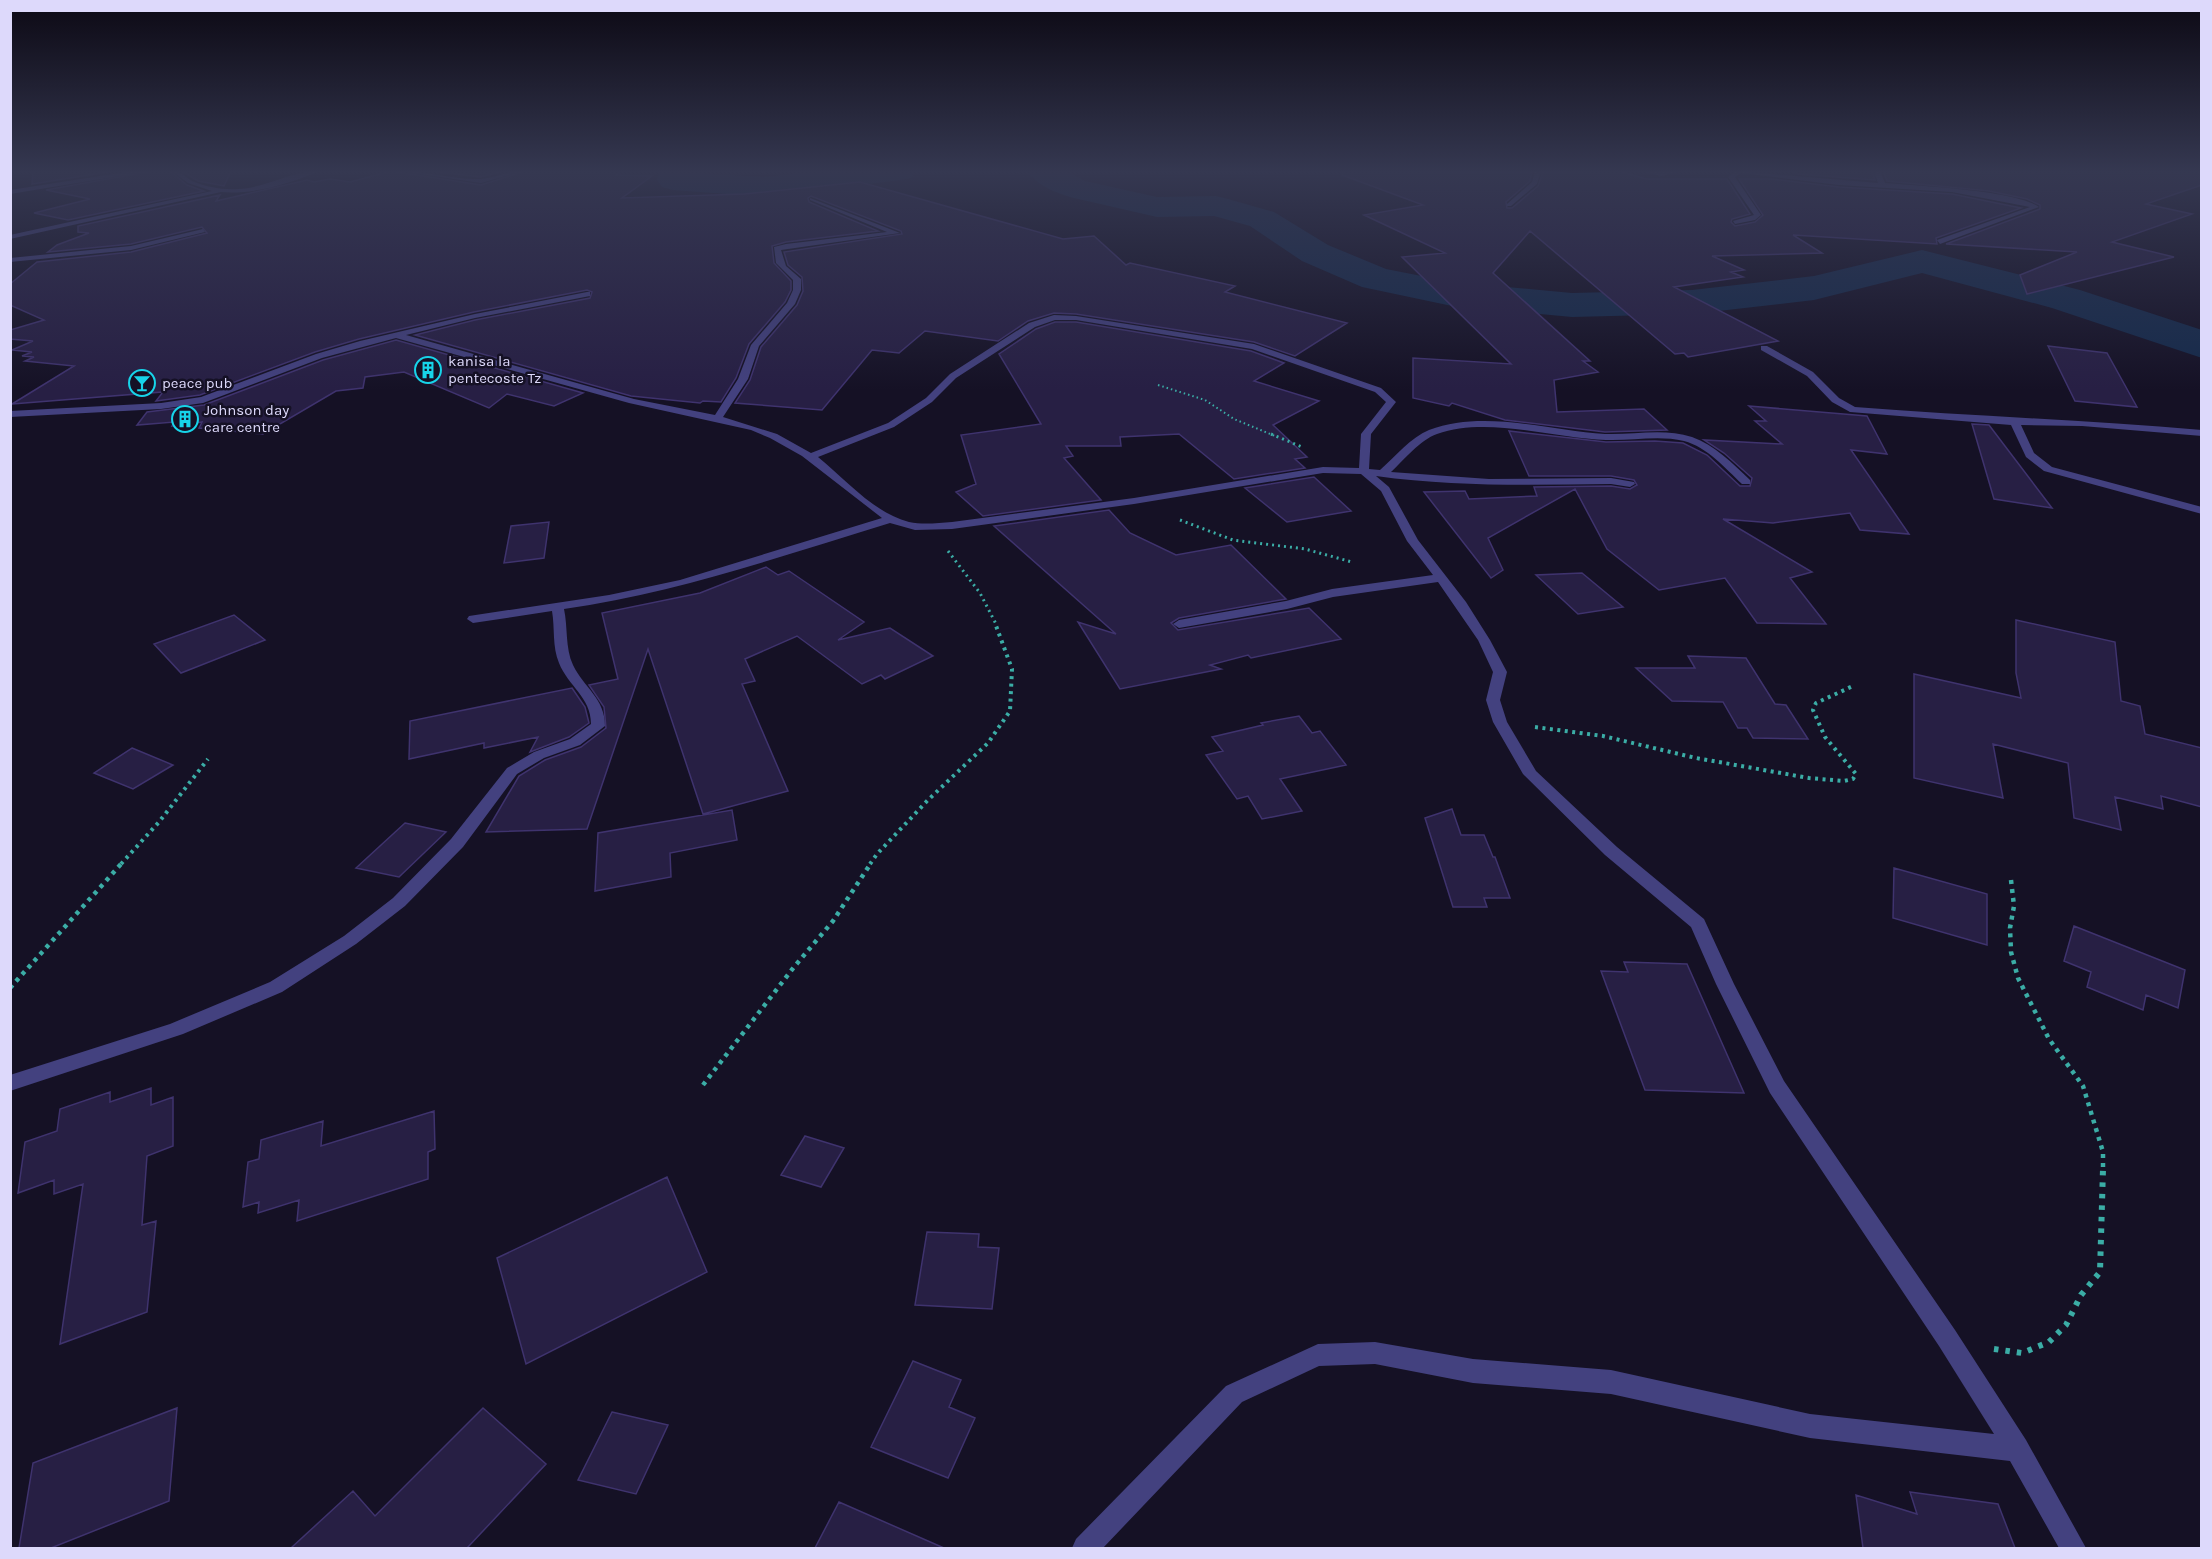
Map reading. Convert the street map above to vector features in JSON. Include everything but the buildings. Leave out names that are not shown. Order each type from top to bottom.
[{"type":"street","points":[[10,260],[132,248],[150,244]]},
{"type":"street","points":[[718,418],[743,379],[755,345],[790,303],[797,290],[797,279],[788,274],[777,258],[777,249],[805,244]]},
{"type":"street","points":[[10,414],[161,406],[203,400],[319,356],[395,335],[475,316],[587,294]]},
{"type":"street","points":[[812,456],[891,425],[929,400],[953,376],[1018,334],[1042,320],[1065,317],[1254,347],[1378,390],[1391,402],[1366,434],[1357,470]]},
{"type":"street","points":[[395,335],[633,401],[718,418],[775,435],[812,456],[890,519],[907,525],[940,527],[1134,501],[1323,470],[1357,470],[1489,482],[1611,481],[1630,484]]},
{"type":"street","points":[[1764,348],[1807,372],[1829,390],[1844,408],[2014,422],[2082,423],[2202,433]]},
{"type":"street","points":[[2014,422],[2025,441],[2028,455],[2048,469],[2202,511]]},
{"type":"street","points":[[1383,473],[1425,435],[1434,431],[1478,425],[1506,425],[1603,437],[1679,438],[1696,442],[1714,453],[1746,482]]},
{"type":"street","points":[[1357,470],[1385,489],[1413,541],[1442,578],[1484,640],[1500,672],[1493,700],[1500,722],[1530,774],[1611,851],[1698,923],[1725,984],[1776,1087],[1947,1338],[2017,1449],[2073,1548]]},
{"type":"street","points":[[473,619],[557,608],[683,583],[890,519]]},
{"type":"street","points":[[1179,624],[1287,605],[1332,594],[1442,578]]},
{"type":"street","points":[[10,1083],[176,1029],[276,987],[350,940],[399,902],[457,843],[512,771],[539,755],[575,742],[598,726],[599,716],[594,701],[566,665],[557,608]]},
{"type":"street","points":[[1085,1548],[1233,1394],[1318,1355],[1375,1353],[1473,1371],[1611,1382],[1810,1426],[2017,1449]]},
{"type":"path","points":[[1158,385],[1205,400],[1234,419],[1357,470]]},
{"type":"path","points":[[1134,501],[1233,540],[1305,549],[1354,562]]},
{"type":"path","points":[[703,1085],[794,967],[833,921],[877,854],[928,800],[988,743],[1010,711],[1012,669],[998,628],[980,593],[945,548],[907,525]]},
{"type":"path","points":[[1500,722],[1603,736],[1696,758],[1809,778],[1844,781],[1853,779],[1856,774],[1825,737],[1813,710],[1816,703],[1852,686]]},
{"type":"path","points":[[10,988],[159,822],[208,759]]},
{"type":"path","points":[[1947,1338],[1989,1349],[2022,1353],[2049,1342],[2066,1325],[2081,1294],[2100,1272],[2103,1152],[2083,1086],[2049,1039],[2018,978],[2011,952],[2010,928],[2014,906],[2010,880]]},
{"type":"waterway","points":[[1301,244],[1315,253],[1376,279],[1452,294],[1572,305],[1692,302],[1814,288],[1922,261],[2066,299],[2202,345]]},
{"type":"place","name":"kanisa la pentecoste Tz","points":[[428,370]]},
{"type":"place","name":"peace pub","points":[[142,383]]},
{"type":"place","name":"Johnson day care centre","points":[[185,419]]}]
